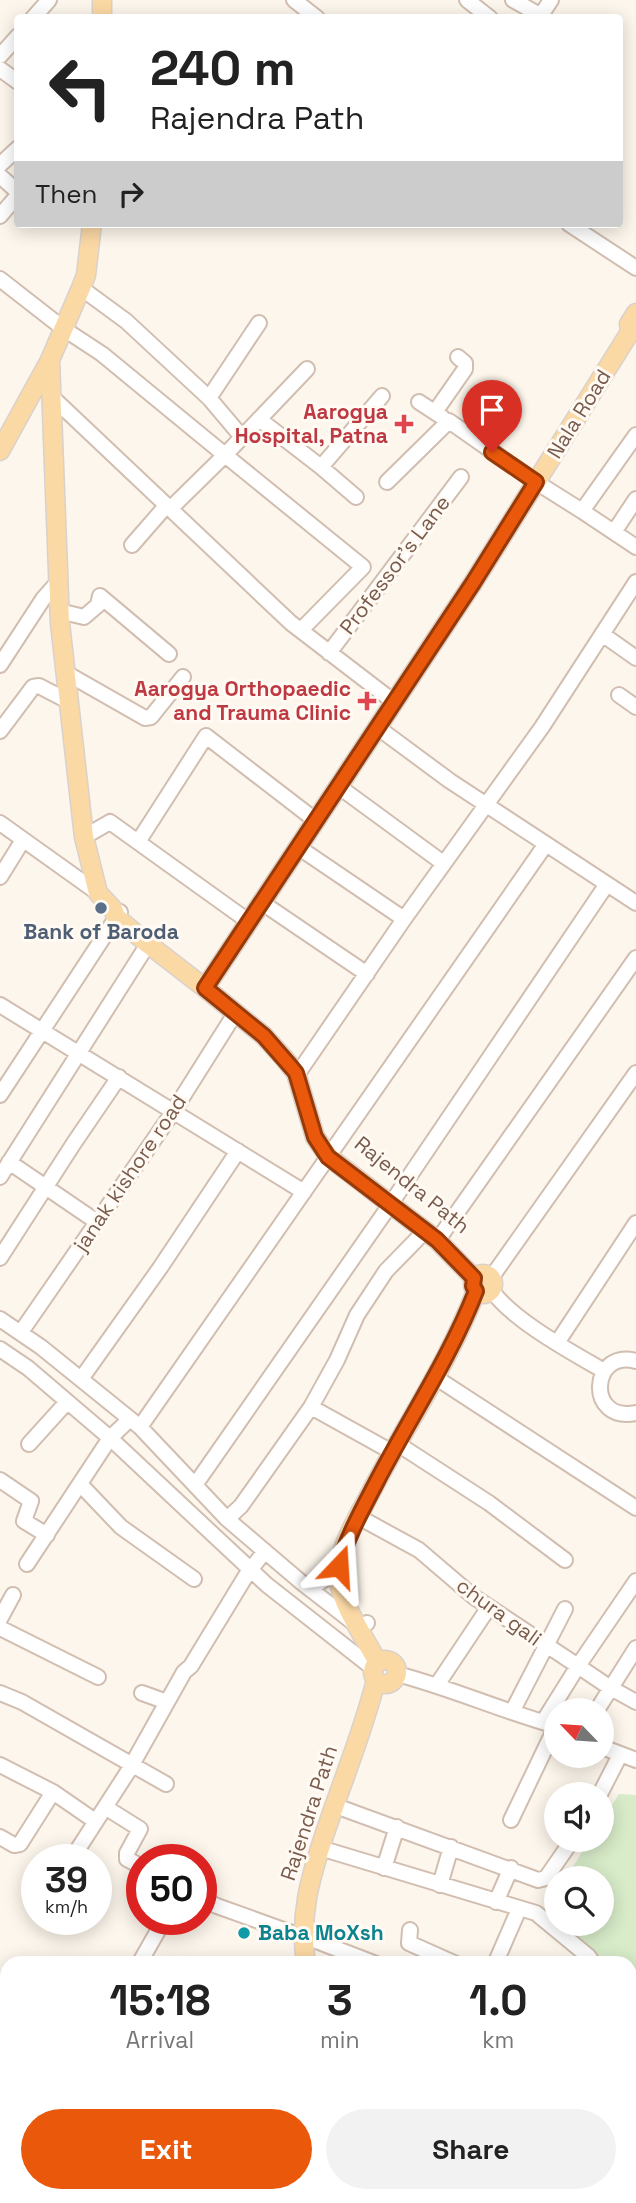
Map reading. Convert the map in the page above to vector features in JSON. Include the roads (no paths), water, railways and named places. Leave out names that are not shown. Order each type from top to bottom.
[{"type":"main road","points":[[0,451],[50,360],[81,288],[86,275],[92,228]]},
{"type":"main road","name":"Nala Road","points":[[207,985],[473,583],[633,331],[629,324],[636,313]]},
{"type":"main road","points":[[50,360],[59,611],[68,701],[85,837],[98,893],[116,913]]},
{"type":"main road","name":"Rajendra Path","points":[[116,913],[266,1033],[302,1069],[331,1154]]},
{"type":"main road","name":"Rajendra Path","points":[[116,913],[148,944],[207,985],[236,1012],[266,1033],[296,1073],[315,1137],[331,1154],[434,1232],[483,1284]]},
{"type":"main road","points":[[383,1672],[352,1596],[348,1567],[352,1552],[398,1450],[442,1381],[468,1331],[483,1284]]},
{"type":"main road","points":[[363,1625],[344,1599],[339,1583],[339,1566],[344,1549],[483,1284]]},
{"type":"main road","name":"Rajendra Path","points":[[326,1850],[344,1809],[383,1672]]},
{"type":"main road","name":"Rajendra Path","points":[[307,1956],[326,1850],[383,1672]]},
{"type":"main road","name":"Rajendra Path","points":[[308,1938],[314,1956]]},
{"type":"street","points":[[295,0],[312,14]]},
{"type":"street","points":[[467,0],[485,14]]},
{"type":"street","points":[[513,0],[537,14]]},
{"type":"street","points":[[0,56],[14,40]]},
{"type":"street","points":[[0,165],[14,152]]},
{"type":"street","points":[[0,176],[14,190]]},
{"type":"street","points":[[0,216],[14,199]]},
{"type":"street","points":[[575,228],[636,268]]},
{"type":"street","points":[[0,279],[64,329],[102,354],[363,567],[302,630]]},
{"type":"street","points":[[81,288],[126,321],[209,398],[242,437]]},
{"type":"street","points":[[209,398],[259,323]]},
{"type":"street","points":[[435,412],[465,369],[465,363],[458,356]]},
{"type":"street","points":[[132,545],[225,456],[307,369]]},
{"type":"street","points":[[321,467],[382,396]]},
{"type":"street","points":[[52,397],[168,508],[302,630],[394,702]]},
{"type":"street","points":[[419,402],[636,547]]},
{"type":"street","points":[[259,419],[356,498]]},
{"type":"street","points":[[387,482],[449,421]]},
{"type":"street","points":[[582,511],[636,435]]},
{"type":"street","name":"Professor's Lane","points":[[329,653],[461,477]]},
{"type":"street","points":[[614,532],[636,499]]},
{"type":"street","points":[[0,665],[43,599],[58,582]]},
{"type":"street","points":[[302,1069],[443,863],[542,727],[636,582]]},
{"type":"street","points":[[59,611],[84,617],[98,605],[100,596],[169,654]]},
{"type":"street","points":[[602,634],[636,658]]},
{"type":"street","points":[[65,673],[145,718],[151,717],[183,677]]},
{"type":"street","points":[[0,731],[33,687],[39,686],[68,701]]},
{"type":"street","points":[[619,695],[636,707]]},
{"type":"street","points":[[377,727],[485,804],[636,903]]},
{"type":"street","points":[[138,842],[206,736],[315,820]]},
{"type":"street","points":[[338,786],[443,863]]},
{"type":"street","points":[[85,837],[110,822],[248,921]]},
{"type":"street","points":[[0,823],[98,893]]},
{"type":"street","points":[[0,877],[23,840]]},
{"type":"street","points":[[27,1564],[110,1438],[135,1423],[304,1192],[546,844]]},
{"type":"street","points":[[298,847],[404,919]]},
{"type":"street","points":[[195,1485],[392,1202],[607,884]]},
{"type":"street","points":[[261,902],[367,974]]},
{"type":"street","points":[[0,1095],[116,913]]},
{"type":"street","points":[[0,1177],[148,944]]},
{"type":"street","points":[[227,1519],[241,1506],[311,1407],[337,1360],[357,1315],[386,1271],[434,1232],[636,958]]},
{"type":"street","points":[[2,1009],[119,1077],[304,1192]]},
{"type":"street","name":"janak kishore road","points":[[21,1332],[173,1112],[236,1012]]},
{"type":"street","points":[[604,1371],[557,1343],[506,1306],[483,1284],[636,1073]]},
{"type":"street","points":[[0,1258],[119,1077]]},
{"type":"street","points":[[81,1380],[238,1151]]},
{"type":"street","points":[[9,1162],[97,1222]]},
{"type":"street","points":[[557,1343],[636,1223]]},
{"type":"street","points":[[2,1324],[21,1332],[135,1423],[227,1519],[310,1589],[363,1625]]},
{"type":"street","points":[[0,1349],[28,1368],[110,1438],[277,1593],[383,1672],[437,1685],[556,1726],[511,1820]]},
{"type":"street","points":[[636,1361],[623,1359],[615,1362],[604,1371],[599,1383],[599,1392],[609,1409],[627,1415],[636,1413]]},
{"type":"street","points":[[442,1381],[636,1508]]},
{"type":"street","points":[[29,1444],[67,1402]]},
{"type":"street","points":[[311,1407],[398,1450],[489,1503],[565,1560]]},
{"type":"street","points":[[0,1480],[31,1501],[24,1521],[47,1535]]},
{"type":"street","points":[[80,1484],[121,1527],[194,1579]]},
{"type":"street","name":"chura gali","points":[[366,1521],[419,1550],[474,1597],[636,1702]]},
{"type":"street","points":[[81,1844],[131,1766],[167,1702],[250,1570],[265,1551]]},
{"type":"street","points":[[310,1589],[339,1566]]},
{"type":"street","points":[[543,1722],[636,1581]]},
{"type":"street","points":[[0,1619],[13,1595]]},
{"type":"street","points":[[437,1685],[489,1607]]},
{"type":"street","points":[[512,1713],[565,1609]]},
{"type":"street","points":[[0,1628],[98,1678]]},
{"type":"street","points":[[603,1698],[636,1648]]},
{"type":"street","points":[[0,1693],[34,1709],[166,1784]]},
{"type":"street","points":[[142,1693],[167,1702]]},
{"type":"street","points":[[614,1752],[636,1760]]},
{"type":"street","points":[[606,1782],[620,1755]]},
{"type":"street","points":[[0,1765],[53,1792],[95,1821]]},
{"type":"street","points":[[0,1837],[14,1845],[20,1844],[53,1792]]},
{"type":"street","points":[[105,1807],[140,1829],[132,1844]]},
{"type":"street","points":[[344,1809],[542,1880],[563,1852]]},
{"type":"street","points":[[384,1868],[397,1828]]},
{"type":"street","points":[[440,1885],[451,1847]]},
{"type":"street","points":[[326,1850],[536,1913],[588,1956]]},
{"type":"street","points":[[496,1902],[511,1868]]},
{"type":"street","points":[[217,1906],[355,1956]]},
{"type":"street","points":[[498,1956],[519,1909]]},
{"type":"street","points":[[410,1930],[408,1943],[438,1956]]},
{"type":"street","points":[[144,1956],[155,1935]]},
{"type":"place","name":"Aarogya Hospital, Patna","points":[[404,424]]},
{"type":"place","name":"Aarogya Orthopaedic and Trauma Clinic","points":[[367,701]]},
{"type":"place","name":"Bank of Baroda","points":[[101,908]]},
{"type":"place","name":"Baba MoXsh","points":[[244,1933]]}]
